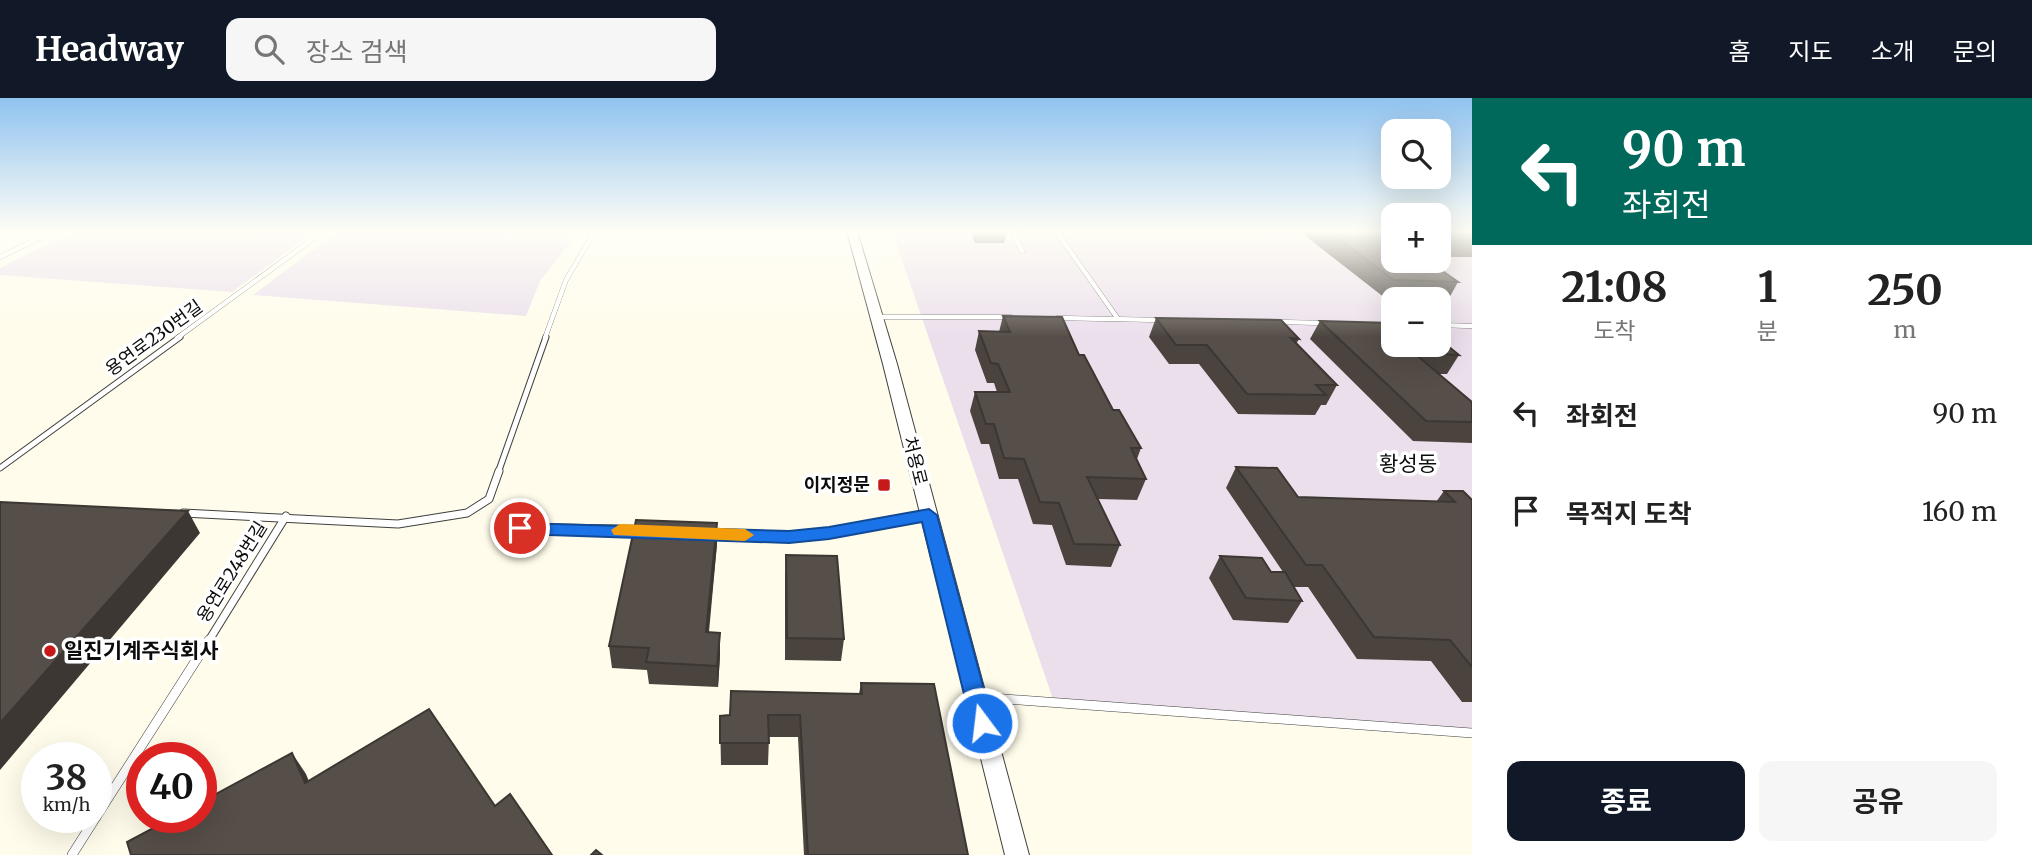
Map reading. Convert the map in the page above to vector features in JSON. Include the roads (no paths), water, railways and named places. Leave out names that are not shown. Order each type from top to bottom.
[{"type":"street","name":"처용로","points":[[862,266],[1017,855]]},
{"type":"street","points":[[684,533],[789,537],[829,533],[929,515]]},
{"type":"street","points":[[520,528],[658,532]]},
{"type":"lane","name":"용연로230번길","points":[[0,467],[276,266]]},
{"type":"lane","name":"용연로248번길","points":[[112,792],[264,555],[285,516],[398,523],[467,513],[489,499],[566,280],[574,266]]},
{"type":"lane","points":[[1081,266],[1118,319]]},
{"type":"lane","points":[[876,317],[1024,317]]},
{"type":"lane","points":[[1051,318],[1173,320]]},
{"type":"lane","points":[[1269,322],[1338,323]]},
{"type":"lane","points":[[1451,326],[1472,326]]},
{"type":"lane","points":[[177,513],[285,516]]},
{"type":"lane","points":[[975,696],[1472,733]]},
{"type":"lane","name":"용연로248번길","points":[[72,855],[86,833]]},
{"type":"place","name":"이지정문","points":[[884,485]]},
{"type":"place","name":"일진기계주식회사","points":[[50,651]]},
{"type":"district","name":"황성동","points":[[1408,464]]}]
